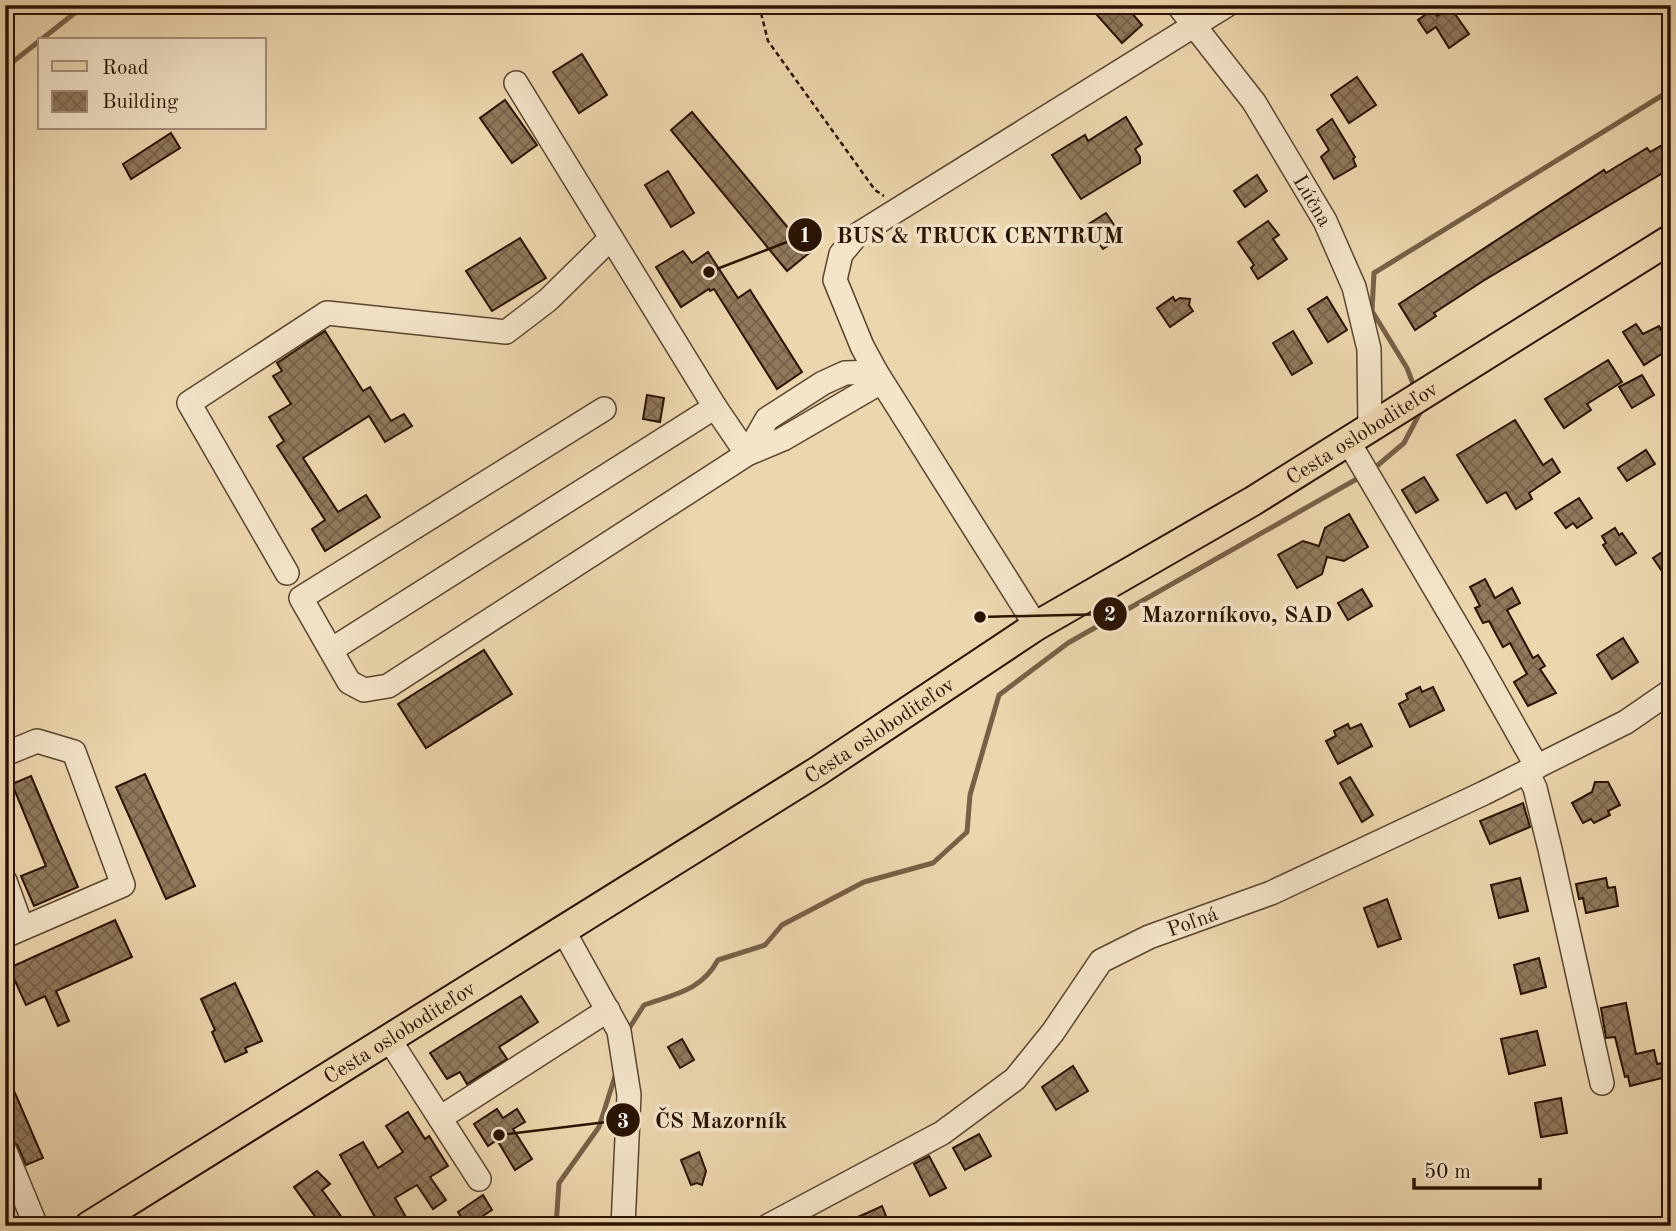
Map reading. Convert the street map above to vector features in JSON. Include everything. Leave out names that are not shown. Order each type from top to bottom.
[{"type":"main road","name":"Cesta osloboditeľov","points":[[89,1226],[818,771],[1036,625],[1253,500],[1671,239]]},
{"type":"street","name":"Lúčna","points":[[1178,5],[1254,102],[1325,221],[1354,287],[1369,349],[1359,434]]},
{"type":"street","points":[[1036,625],[862,346],[835,280],[841,254],[857,235],[1227,5]]},
{"type":"street","points":[[516,83],[715,407],[747,454]]},
{"type":"street","points":[[287,573],[189,403],[327,313],[506,332],[548,300],[611,238]]},
{"type":"street","points":[[604,409],[301,598],[349,681],[363,690],[388,686],[747,454],[783,439],[879,377]]},
{"type":"street","points":[[331,650],[715,407]]},
{"type":"street","points":[[1359,434],[1532,770],[1602,1083]]},
{"type":"street","name":"Poľná","points":[[768,1226],[942,1133],[1015,1079],[1053,1032],[1101,961],[1149,937],[1271,893],[1532,770],[1626,722],[1671,691]]},
{"type":"street","points":[[5,754],[37,741],[74,752],[123,886],[14,932],[5,881]]},
{"type":"street","points":[[563,930],[620,1031],[629,1095],[623,1226]]},
{"type":"street","points":[[440,1118],[608,1010]]},
{"type":"street","points":[[389,1039],[479,1179]]},
{"type":"street","points":[[7,1159],[36,1226]]},
{"type":"path","points":[[759,5],[768,41],[875,190],[901,208]]},
{"type":"building","points":[[1088,5],[1125,5],[1142,25],[1122,43]]},
{"type":"building","points":[[1450,7],[1469,34],[1449,48],[1436,27],[1427,33],[1418,20],[1433,9],[1437,16]]},
{"type":"building","points":[[582,54],[607,95],[579,113],[553,72]]},
{"type":"building","points":[[1357,77],[1376,105],[1349,123],[1331,95]]},
{"type":"building","points":[[505,100],[537,145],[512,163],[480,118]]},
{"type":"building","points":[[692,112],[809,253],[787,271],[671,130]]},
{"type":"building","points":[[1126,117],[1142,144],[1135,149],[1140,163],[1081,199],[1052,155],[1085,135],[1088,141]]},
{"type":"building","points":[[1332,119],[1355,157],[1353,159],[1356,166],[1334,179],[1321,157],[1329,150],[1317,130]]},
{"type":"building","points":[[171,133],[180,148],[131,179],[123,164]]},
{"type":"building","points":[[1671,140],[1671,168],[1483,281],[1434,313],[1436,316],[1415,330],[1399,304],[1604,170],[1606,173],[1647,148],[1650,152]]},
{"type":"building","points":[[668,171],[694,213],[671,227],[645,185]]},
{"type":"building","points":[[1257,175],[1267,191],[1245,207],[1234,191]]},
{"type":"building","points":[[1106,213],[1122,237],[1103,249],[1087,225]]},
{"type":"building","points":[[1268,221],[1279,235],[1273,239],[1287,259],[1258,279],[1251,268],[1254,265],[1238,242]]},
{"type":"building","points":[[520,238],[546,278],[492,311],[466,271]]},
{"type":"building","points":[[683,251],[692,263],[708,252],[738,298],[750,290],[802,372],[777,389],[714,289],[709,289],[681,307],[656,267]]},
{"type":"building","points":[[1173,297],[1175,301],[1180,298],[1190,299],[1189,305],[1193,311],[1170,327],[1157,308]]},
{"type":"building","points":[[1327,297],[1347,330],[1328,342],[1308,309]]},
{"type":"building","points":[[1636,324],[1643,334],[1659,326],[1671,348],[1644,365],[1623,332]]},
{"type":"building","points":[[325,331],[363,391],[370,387],[391,421],[404,414],[412,426],[385,442],[369,416],[303,458],[338,512],[366,495],[380,517],[325,551],[312,529],[325,520],[277,446],[284,441],[269,417],[291,404],[273,376],[282,371],[277,363]]},
{"type":"building","points":[[1293,331],[1312,363],[1292,375],[1273,343]]},
{"type":"building","points":[[1608,360],[1622,382],[1587,404],[1591,410],[1564,428],[1545,399]]},
{"type":"building","points":[[1642,375],[1654,395],[1632,408],[1619,387]]},
{"type":"building","points":[[647,395],[664,398],[660,422],[643,419]]},
{"type":"building","points":[[1515,420],[1543,465],[1552,459],[1560,472],[1529,493],[1532,499],[1516,509],[1506,492],[1487,503],[1457,455]]},
{"type":"building","points":[[1646,450],[1655,464],[1627,481],[1618,468]]},
{"type":"building","points":[[1424,477],[1438,500],[1416,513],[1402,490]]},
{"type":"building","points":[[1579,498],[1592,518],[1577,528],[1573,523],[1566,528],[1555,513]]},
{"type":"building","points":[[1349,514],[1368,547],[1344,561],[1327,557],[1322,574],[1297,588],[1278,555],[1303,541],[1319,546],[1325,528]]},
{"type":"building","points":[[1615,528],[1619,535],[1622,533],[1636,553],[1616,565],[1603,545],[1606,543],[1602,536]]},
{"type":"building","points":[[1671,546],[1671,584],[1653,558]]},
{"type":"building","points":[[1485,579],[1495,598],[1512,588],[1520,603],[1507,610],[1533,658],[1538,655],[1545,666],[1540,669],[1556,693],[1528,706],[1514,682],[1527,674],[1510,643],[1503,647],[1489,621],[1483,623],[1475,608],[1480,606],[1470,587]]},
{"type":"building","points":[[1362,589],[1372,606],[1348,620],[1338,603]]},
{"type":"building","points":[[1623,638],[1638,662],[1612,679],[1597,655]]},
{"type":"building","points":[[484,650],[512,694],[426,748],[398,704]]},
{"type":"building","points":[[1420,687],[1422,692],[1433,687],[1444,710],[1410,727],[1399,704],[1408,699],[1406,694]]},
{"type":"building","points":[[1348,724],[1350,729],[1361,724],[1372,746],[1338,764],[1326,741],[1336,736],[1334,731]]},
{"type":"building","points":[[145,774],[195,886],[166,899],[116,787]]},
{"type":"building","points":[[31,776],[78,887],[34,906],[21,876],[46,866],[12,784]]},
{"type":"building","points":[[1350,777],[1373,815],[1362,822],[1340,783]]},
{"type":"building","points":[[1595,782],[1608,782],[1620,805],[1608,811],[1610,815],[1594,823],[1591,819],[1583,823],[1572,803],[1592,792]]},
{"type":"building","points":[[1523,803],[1530,827],[1490,844],[1480,821]]},
{"type":"building","points":[[1520,878],[1528,911],[1499,918],[1491,885]]},
{"type":"building","points":[[1606,878],[1608,888],[1615,887],[1618,906],[1586,913],[1576,884]]},
{"type":"building","points":[[1387,899],[1401,939],[1378,947],[1364,908]]},
{"type":"building","points":[[115,920],[132,957],[56,991],[69,1021],[58,1026],[45,996],[26,1005],[9,968]]},
{"type":"building","points":[[1539,958],[1546,987],[1521,994],[1514,965]]},
{"type":"building","points":[[235,983],[262,1041],[245,1048],[247,1052],[225,1062],[201,999]]},
{"type":"building","points":[[521,996],[538,1022],[499,1047],[507,1059],[467,1084],[460,1072],[447,1079],[430,1053]]},
{"type":"building","points":[[1626,1003],[1636,1054],[1654,1050],[1657,1064],[1663,1063],[1666,1077],[1630,1086],[1628,1076],[1625,1077],[1615,1037],[1606,1038],[1601,1008]]},
{"type":"building","points":[[1537,1031],[1545,1065],[1509,1074],[1501,1039]]},
{"type":"building","points":[[682,1039],[694,1060],[680,1068],[668,1047]]},
{"type":"building","points":[[1073,1066],[1088,1091],[1056,1110],[1042,1087]]},
{"type":"building","points":[[5,1070],[43,1158],[26,1165],[5,1126]]},
{"type":"building","points":[[1561,1098],[1567,1133],[1541,1137],[1535,1103]]},
{"type":"building","points":[[497,1109],[503,1118],[517,1109],[525,1122],[513,1129],[532,1159],[515,1170],[497,1140],[488,1146],[474,1124]]},
{"type":"building","points":[[408,1112],[425,1139],[429,1136],[448,1166],[430,1177],[446,1200],[433,1209],[417,1185],[395,1198],[411,1226],[380,1226],[340,1155],[363,1142],[378,1168],[403,1152],[386,1126]]},
{"type":"building","points":[[979,1134],[991,1156],[965,1170],[953,1148]]},
{"type":"building","points":[[699,1152],[706,1171],[702,1185],[691,1185],[681,1160]]},
{"type":"building","points":[[929,1156],[946,1188],[930,1196],[914,1164]]},
{"type":"building","points":[[317,1171],[330,1184],[322,1190],[343,1219],[334,1226],[322,1226],[294,1187]]},
{"type":"building","points":[[483,1195],[492,1210],[467,1226],[458,1212]]},
{"type":"building","points":[[882,1206],[890,1226],[837,1226],[867,1213]]},
{"type":"waterway","points":[[43,38],[85,5]]},
{"type":"waterway","points":[[5,68],[38,42]]},
{"type":"waterway","points":[[1415,389],[1407,368],[1372,311],[1374,273],[1671,90]]},
{"type":"waterway","points":[[1371,471],[1404,443],[1423,407]]},
{"type":"waterway","points":[[630,1027],[644,1005],[695,985],[704,979],[718,960],[765,945],[782,925],[864,882],[933,863],[967,832],[970,795],[999,695],[1068,643],[1362,476]]},
{"type":"waterway","points":[[556,1226],[559,1183],[599,1127],[617,1070]]},
{"type":"place","name":"BUS & TRUCK CENTRUM","points":[[709,272]]},
{"type":"place","name":"Mazorníkovo, SAD","points":[[980,617]]},
{"type":"place","name":"ČS Mazorník","points":[[499,1135]]}]
